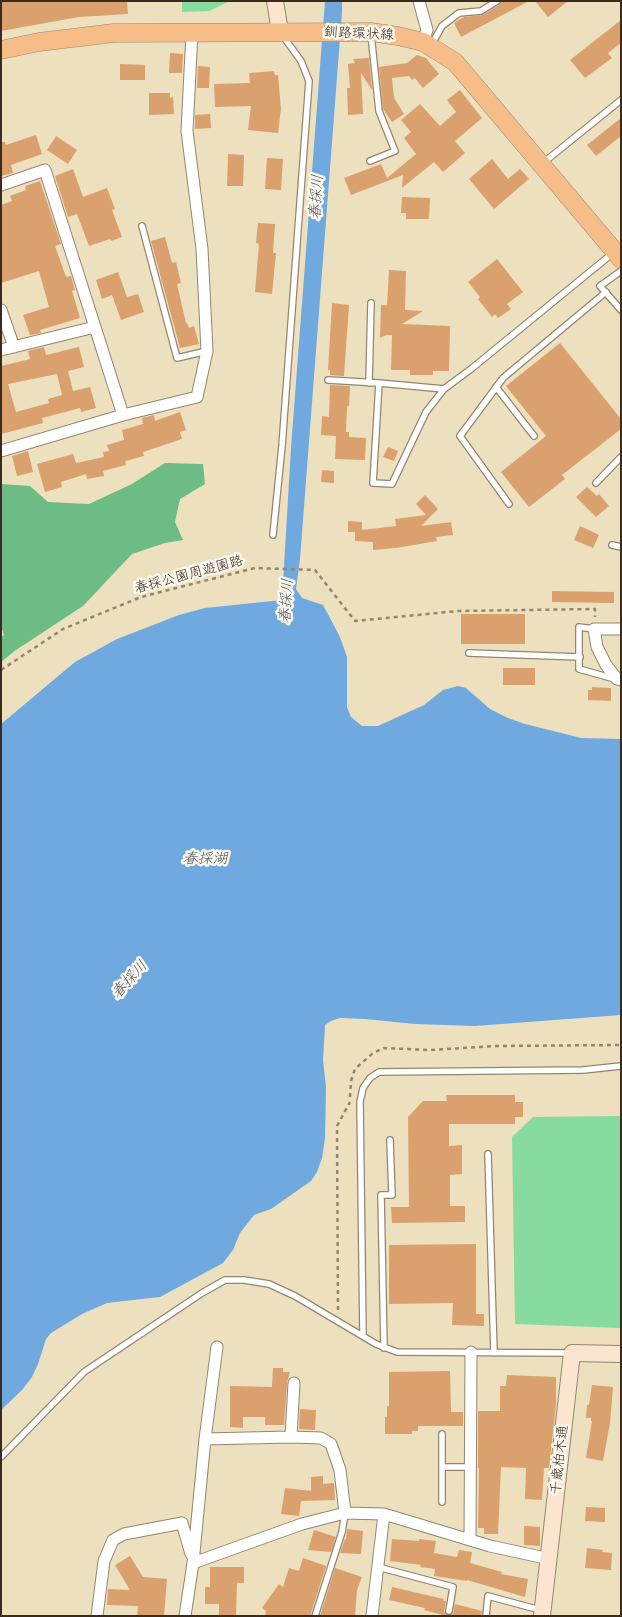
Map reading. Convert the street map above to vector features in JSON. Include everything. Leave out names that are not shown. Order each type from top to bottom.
[{"type":"main road","name":"釧路環状線","points":[[1,50],[39,42],[114,33],[371,32],[398,36],[427,44],[455,62],[618,256]]},
{"type":"street","points":[[274,1],[280,32]]},
{"type":"street","points":[[419,1],[426,30],[427,44]]},
{"type":"street","points":[[1,451],[123,414],[198,397],[207,351],[202,249],[187,131],[192,32]]},
{"type":"street","points":[[1,185],[45,170],[123,414]]},
{"type":"street","points":[[1,310],[14,347]]},
{"type":"street","points":[[1,350],[95,327]]},
{"type":"street","points":[[619,680],[606,665],[597,647],[594,629],[621,629]]},
{"type":"street","points":[[185,1616],[193,1563],[205,1439],[217,1347]]},
{"type":"street","points":[[470,1540],[471,1352]]},
{"type":"street","points":[[572,1353],[621,1354]]},
{"type":"street","name":"千歳柏木通","points":[[543,1613],[572,1353]]},
{"type":"street","points":[[291,1437],[294,1383]]},
{"type":"street","points":[[205,1439],[321,1438],[331,1444],[340,1470],[345,1513]]},
{"type":"street","points":[[193,1563],[302,1524],[345,1513],[384,1514],[520,1554],[550,1559]]},
{"type":"street","points":[[372,1616],[384,1514]]},
{"type":"street","points":[[97,1616],[104,1561],[113,1540],[124,1534],[182,1523],[193,1563]]},
{"type":"lane","points":[[427,44],[442,26],[459,13],[480,11],[497,1]]},
{"type":"lane","points":[[273,535],[282,446],[309,81],[301,60],[280,32]]},
{"type":"lane","points":[[370,161],[395,151],[379,111],[371,32]]},
{"type":"lane","points":[[542,164],[621,100]]},
{"type":"lane","points":[[142,226],[177,358],[207,351]]},
{"type":"lane","points":[[379,383],[373,484],[392,484],[426,412],[444,389],[618,256]]},
{"type":"lane","points":[[621,271],[600,286],[621,310]]},
{"type":"lane","points":[[509,504],[460,436],[503,378],[606,292]]},
{"type":"lane","points":[[369,383],[371,303]]},
{"type":"lane","points":[[328,380],[444,389]]},
{"type":"lane","points":[[496,387],[534,436]]},
{"type":"lane","points":[[596,483],[621,457]]},
{"type":"lane","points":[[612,545],[621,547]]},
{"type":"lane","points":[[594,629],[579,627],[580,669],[619,680]]},
{"type":"lane","points":[[469,653],[580,657]]},
{"type":"lane","points":[[363,1336],[360,1102],[363,1088],[370,1078],[378,1072],[582,1070],[621,1066]]},
{"type":"lane","points":[[384,1348],[381,1194],[392,1195],[390,1140]]},
{"type":"lane","points":[[488,1154],[494,1353]]},
{"type":"lane","points":[[1,1457],[84,1372],[202,1293],[225,1280],[244,1280],[269,1284],[295,1296],[384,1348],[397,1352],[572,1353]]},
{"type":"lane","points":[[442,1434],[442,1502]]},
{"type":"lane","points":[[442,1467],[470,1467]]},
{"type":"lane","points":[[315,1616],[342,1532],[345,1513]]},
{"type":"lane","points":[[378,1567],[453,1587],[449,1611]]},
{"type":"lane","points":[[486,1616],[488,1596],[543,1613]]},
{"type":"path","name":"春採公園周遊園路","points":[[1,670],[63,629],[141,597],[255,568],[315,570],[355,621],[458,611],[595,609],[594,629]]},
{"type":"path","points":[[338,1321],[337,1126],[350,1103],[350,1081],[355,1070],[373,1053],[384,1048],[429,1050],[497,1046],[621,1045]]},
{"type":"green space","points":[[182,1],[230,1],[209,11],[182,12]]},
{"type":"green space","points":[[165,463],[203,464],[205,484],[180,499],[175,522],[183,540],[165,543],[132,554],[83,606],[1,662],[1,637],[4,635],[1,626],[1,484],[30,486],[48,502],[89,504],[132,484]]},
{"type":"green space","points":[[621,1116],[621,1328],[515,1324],[512,1137],[533,1117]]},
{"type":"water","name":"春採湖","points":[[325,1],[342,1],[342,12],[300,559],[296,589],[302,598],[323,605],[340,637],[347,657],[347,707],[351,717],[362,726],[378,726],[424,705],[443,690],[458,686],[466,688],[490,709],[525,724],[581,738],[621,739],[621,1015],[475,1026],[415,1024],[340,1018],[331,1021],[325,1025],[323,1060],[326,1087],[325,1138],[322,1158],[317,1172],[311,1181],[271,1209],[254,1215],[240,1233],[233,1250],[223,1263],[160,1297],[107,1303],[82,1314],[51,1333],[46,1339],[32,1377],[22,1390],[1,1410],[1,724],[75,662],[117,639],[179,615],[205,608],[282,600],[291,448]]},
{"type":"building","points":[[1,1],[127,1],[128,14],[79,17],[1,31]]},
{"type":"building","points":[[502,1],[529,1],[461,37],[454,23],[464,17],[483,15]]},
{"type":"building","points":[[535,1],[568,1],[548,17]]},
{"type":"building","points":[[621,20],[621,43],[608,53],[612,58],[585,78],[570,60]]},
{"type":"building","points":[[170,53],[183,54],[182,73],[169,73]]},
{"type":"building","points":[[417,55],[426,58],[439,74],[423,88],[415,78],[412,80],[409,76],[392,78],[394,98],[404,114],[392,122],[383,109],[379,67],[407,63]]},
{"type":"building","points":[[369,58],[372,90],[361,73],[363,114],[348,115],[347,88],[350,88],[348,64],[355,63],[353,59]]},
{"type":"building","points":[[120,64],[145,65],[145,80],[120,80]]},
{"type":"building","points":[[198,66],[210,67],[209,88],[197,88]]},
{"type":"building","points":[[274,71],[275,75],[278,75],[281,109],[278,133],[248,130],[251,106],[215,107],[214,84],[250,83],[249,73]]},
{"type":"building","points":[[460,90],[482,118],[455,141],[465,153],[443,172],[434,162],[402,188],[403,175],[351,195],[344,178],[381,164],[387,178],[416,154],[404,138],[411,132],[401,120],[420,104],[440,126],[456,112],[447,100]]},
{"type":"building","points":[[149,93],[170,93],[170,98],[173,97],[174,114],[149,115]]},
{"type":"building","points":[[210,114],[211,128],[195,129],[195,115]]},
{"type":"building","points":[[621,118],[621,136],[596,156],[587,145]]},
{"type":"building","points":[[36,135],[42,154],[11,165],[13,173],[1,176],[1,142],[5,142],[6,145]]},
{"type":"building","points":[[56,136],[77,150],[68,164],[47,150]]},
{"type":"building","points":[[228,154],[244,155],[243,186],[227,186]]},
{"type":"building","points":[[267,158],[283,159],[281,190],[265,189]]},
{"type":"building","points":[[492,159],[508,179],[520,169],[529,179],[494,209],[469,179]]},
{"type":"building","points":[[73,169],[83,197],[107,188],[115,209],[112,210],[122,237],[89,246],[77,214],[68,217],[55,176]]},
{"type":"building","points":[[40,181],[61,244],[55,246],[66,277],[71,276],[75,290],[72,291],[80,318],[40,330],[41,333],[30,335],[23,315],[49,307],[39,271],[1,283],[1,205],[12,201],[10,196],[26,190],[25,186]]},
{"type":"building","points":[[402,197],[430,198],[429,219],[406,219],[406,213],[401,213]]},
{"type":"building","points":[[258,223],[275,224],[273,253],[276,253],[272,294],[255,292],[259,244],[256,243]]},
{"type":"building","points":[[165,237],[172,263],[176,262],[181,283],[177,284],[186,323],[189,328],[194,326],[199,344],[180,348],[151,241]]},
{"type":"building","points":[[497,259],[523,292],[507,304],[511,309],[498,318],[495,314],[492,317],[468,282]]},
{"type":"building","points":[[389,270],[406,271],[405,310],[423,311],[402,324],[450,326],[449,371],[433,371],[433,375],[410,375],[410,370],[391,370],[392,335],[380,338],[381,305],[387,305]]},
{"type":"building","points":[[118,272],[127,297],[138,294],[144,312],[121,320],[112,295],[102,299],[96,280]]},
{"type":"building","points":[[332,303],[349,305],[344,376],[330,375],[330,370],[328,370]]},
{"type":"building","points":[[560,343],[621,419],[621,429],[562,475],[565,479],[529,507],[501,472],[546,436],[506,386]]},
{"type":"building","points":[[44,347],[46,355],[79,347],[84,367],[68,371],[73,391],[90,387],[96,408],[81,412],[80,408],[42,418],[43,423],[1,434],[1,366],[30,359],[28,351]],"holes":[[[57,374],[62,395],[48,399],[49,403],[16,412],[8,384]]]},
{"type":"building","points":[[330,385],[350,386],[346,432],[349,432],[349,437],[366,438],[365,460],[335,459],[336,436],[321,435],[322,416],[329,417]]},
{"type":"building","points":[[180,412],[186,430],[180,432],[182,439],[143,452],[144,456],[125,461],[126,465],[103,471],[104,476],[87,479],[86,474],[61,482],[62,487],[45,492],[37,464],[73,454],[76,463],[104,457],[103,452],[109,451],[107,445],[124,440],[122,430],[143,424],[142,418],[154,415],[155,421]]},
{"type":"building","points":[[388,447],[398,451],[394,461],[383,457]]},
{"type":"building","points":[[28,451],[33,472],[17,476],[12,456]]},
{"type":"building","points":[[322,470],[334,471],[334,483],[321,482]]},
{"type":"building","points":[[587,487],[597,496],[599,494],[609,506],[596,517],[576,497]]},
{"type":"building","points":[[425,495],[438,509],[421,526],[451,522],[453,535],[436,537],[437,541],[373,550],[373,542],[355,541],[355,532],[348,532],[348,521],[362,522],[362,530],[396,526],[395,519],[426,515],[416,504]]},
{"type":"building","points":[[580,526],[599,535],[593,548],[574,540]]},
{"type":"building","points":[[552,591],[614,592],[614,603],[552,602]]},
{"type":"building","points":[[461,614],[525,614],[525,644],[461,644]]},
{"type":"building","points":[[503,668],[535,668],[535,685],[503,685]]},
{"type":"building","points":[[592,687],[611,688],[611,701],[588,700],[588,690],[592,690]]},
{"type":"building","points":[[446,1095],[515,1095],[515,1102],[523,1102],[523,1117],[515,1117],[515,1124],[449,1124],[449,1146],[462,1145],[462,1174],[450,1175],[450,1206],[465,1206],[465,1222],[392,1223],[391,1207],[409,1207],[408,1117],[423,1101],[447,1101]]},
{"type":"building","points":[[476,1244],[476,1314],[484,1314],[484,1326],[452,1325],[453,1303],[389,1304],[389,1245]]},
{"type":"building","points":[[273,1368],[283,1368],[283,1372],[290,1372],[287,1383],[284,1425],[265,1425],[265,1417],[243,1417],[243,1428],[230,1427],[230,1386],[272,1387]]},
{"type":"building","points":[[450,1371],[451,1412],[463,1412],[463,1426],[418,1426],[418,1431],[412,1431],[412,1434],[385,1434],[385,1417],[387,1417],[387,1406],[389,1406],[389,1372]]},
{"type":"building","points":[[507,1375],[556,1377],[556,1405],[549,1468],[544,1468],[542,1500],[525,1499],[526,1468],[501,1467],[498,1534],[484,1534],[484,1528],[478,1528],[478,1411],[500,1411],[500,1386],[506,1386]]},
{"type":"building","points":[[592,1385],[613,1387],[610,1423],[603,1461],[586,1458],[592,1421],[591,1418],[586,1418],[587,1405],[589,1405]]},
{"type":"building","points":[[300,1409],[316,1410],[315,1430],[299,1429]]},
{"type":"building","points":[[323,1476],[323,1484],[334,1483],[335,1500],[301,1501],[299,1516],[281,1514],[285,1488],[311,1491],[311,1477]]},
{"type":"building","points":[[586,1507],[605,1508],[605,1522],[585,1521]]},
{"type":"building","points":[[524,1526],[540,1527],[540,1546],[524,1545]]},
{"type":"building","points":[[347,1529],[363,1531],[361,1554],[340,1553],[346,1540]]},
{"type":"building","points":[[314,1530],[336,1537],[331,1552],[308,1550]]},
{"type":"building","points":[[392,1539],[436,1541],[434,1553],[457,1557],[459,1550],[472,1552],[470,1563],[502,1572],[501,1574],[528,1579],[525,1597],[467,1580],[434,1576],[435,1569],[420,1567],[421,1565],[390,1561]]},
{"type":"building","points":[[587,1548],[612,1553],[611,1570],[585,1568]]},
{"type":"building","points":[[130,1556],[143,1577],[167,1579],[164,1616],[137,1616],[138,1606],[107,1605],[108,1589],[130,1590],[115,1565]]},
{"type":"building","points":[[303,1558],[326,1566],[310,1616],[265,1616],[266,1611],[262,1608],[279,1584],[283,1587],[289,1568],[299,1571]]},
{"type":"building","points":[[210,1567],[244,1567],[244,1583],[237,1583],[236,1616],[219,1616],[219,1604],[205,1604],[205,1587],[210,1587]]},
{"type":"building","points":[[335,1568],[362,1577],[357,1590],[355,1616],[320,1616]]},
{"type":"building","points":[[392,1587],[444,1599],[443,1601],[446,1601],[444,1612],[448,1615],[453,1614],[455,1604],[482,1611],[481,1616],[447,1616],[424,1610],[425,1608],[389,1600]]},
{"type":"water label","name":"春採川","points":[[317,197]]},
{"type":"water label","name":"春採川","points":[[287,601]]},
{"type":"water label","name":"春採川","points":[[130,980]]}]
